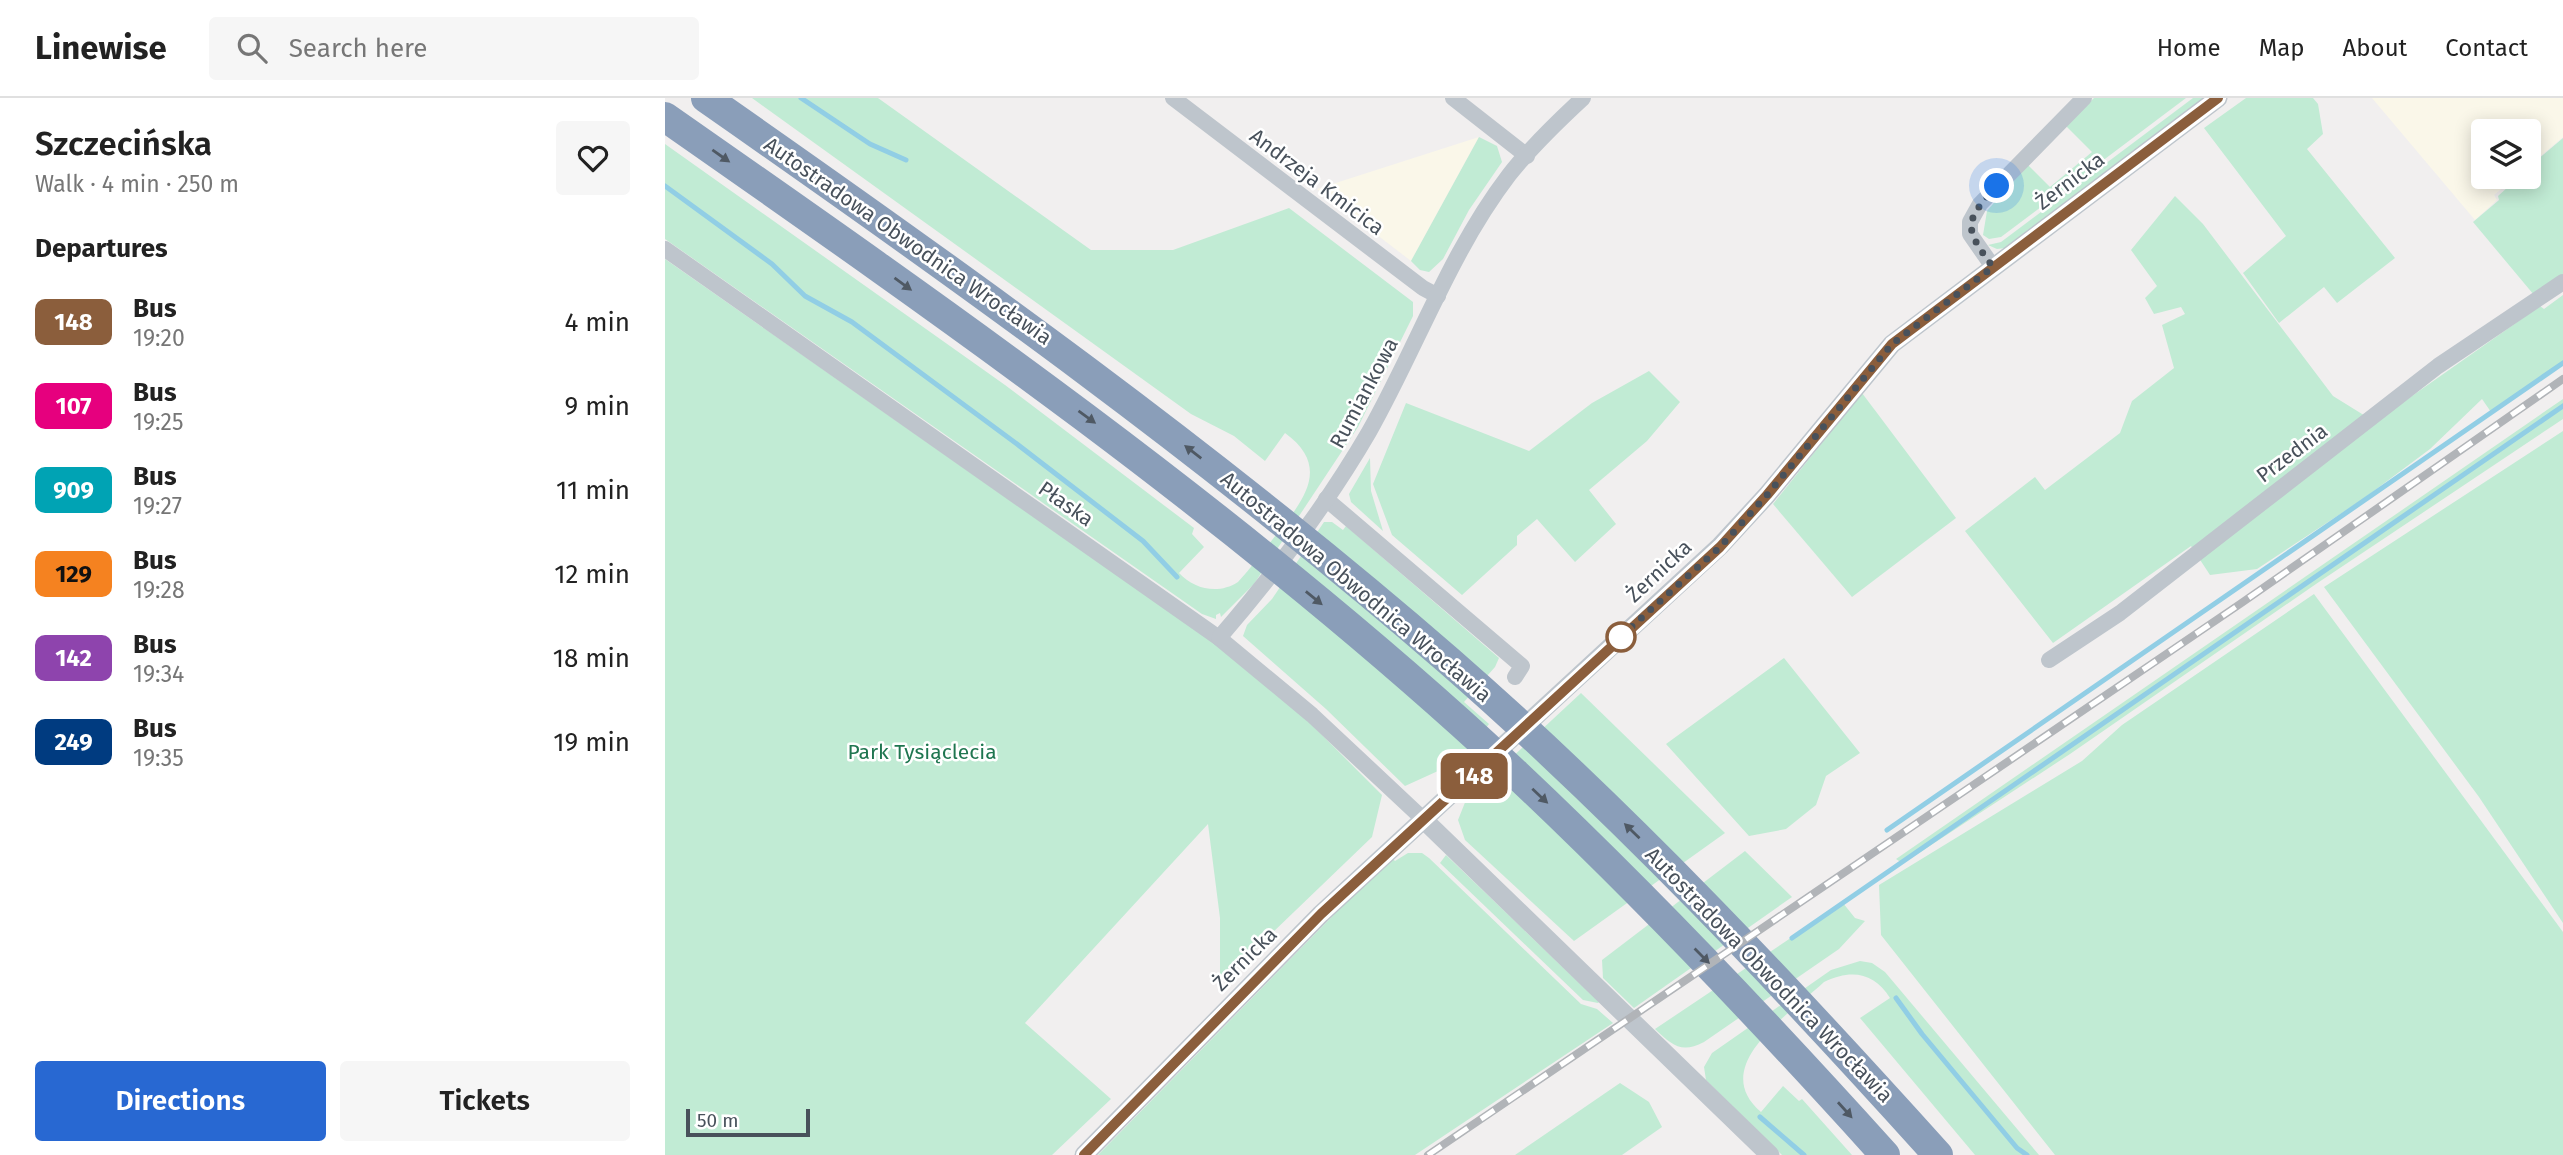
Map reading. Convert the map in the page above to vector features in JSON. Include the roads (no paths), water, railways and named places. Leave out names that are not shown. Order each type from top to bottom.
[{"type":"highway","name":"Autostradowa Obwodnica Wrocławia","points":[[706,98],[1069,356],[1247,494],[1380,602],[1508,714],[1672,869],[1833,1038],[1938,1155]]},
{"type":"highway","name":"Autostradowa Obwodnica Wrocławia","points":[[665,117],[1094,421],[1349,627],[1482,743],[1648,901],[1805,1065],[1885,1155]]},
{"type":"street","name":"Andrzeja Kmicica","points":[[1173,98],[1423,288],[1438,296]]},
{"type":"street","points":[[1453,98],[1527,156]]},
{"type":"street","name":"Rumiankowa","points":[[1219,638],[1290,553],[1374,423],[1438,296],[1490,204],[1527,156],[1583,98]]},
{"type":"street","points":[[1993,267],[1970,234],[1972,216],[1997,186],[2084,98]]},
{"type":"street","name":"Żernicka","points":[[1084,1155],[1321,914],[1720,547],[1767,495],[1892,344],[2218,98]]},
{"type":"street","name":"Płaska","points":[[665,249],[1219,638],[1312,715],[1423,819]]},
{"type":"street","name":"Przednia","points":[[2049,660],[2120,613],[2438,366],[2563,282]]},
{"type":"street","points":[[1326,499],[1518,671]]},
{"type":"street","points":[[1423,819],[1770,1155]]},
{"type":"waterway","points":[[801,98],[870,144],[906,160]]},
{"type":"waterway","points":[[665,186],[772,264],[805,296],[852,322],[1017,444],[1143,541],[1177,577]]},
{"type":"waterway","points":[[1887,830],[2563,363]]},
{"type":"waterway","points":[[1792,938],[2563,406]]},
{"type":"waterway","points":[[1896,998],[1922,1034],[2017,1148],[2027,1155]]},
{"type":"waterway","points":[[1760,1117],[1804,1155]]},
{"type":"railway","points":[[1428,1155],[2240,604],[2563,379]]},
{"type":"park label","name":"Park Tysiąclecia","points":[[922,752]]}]
